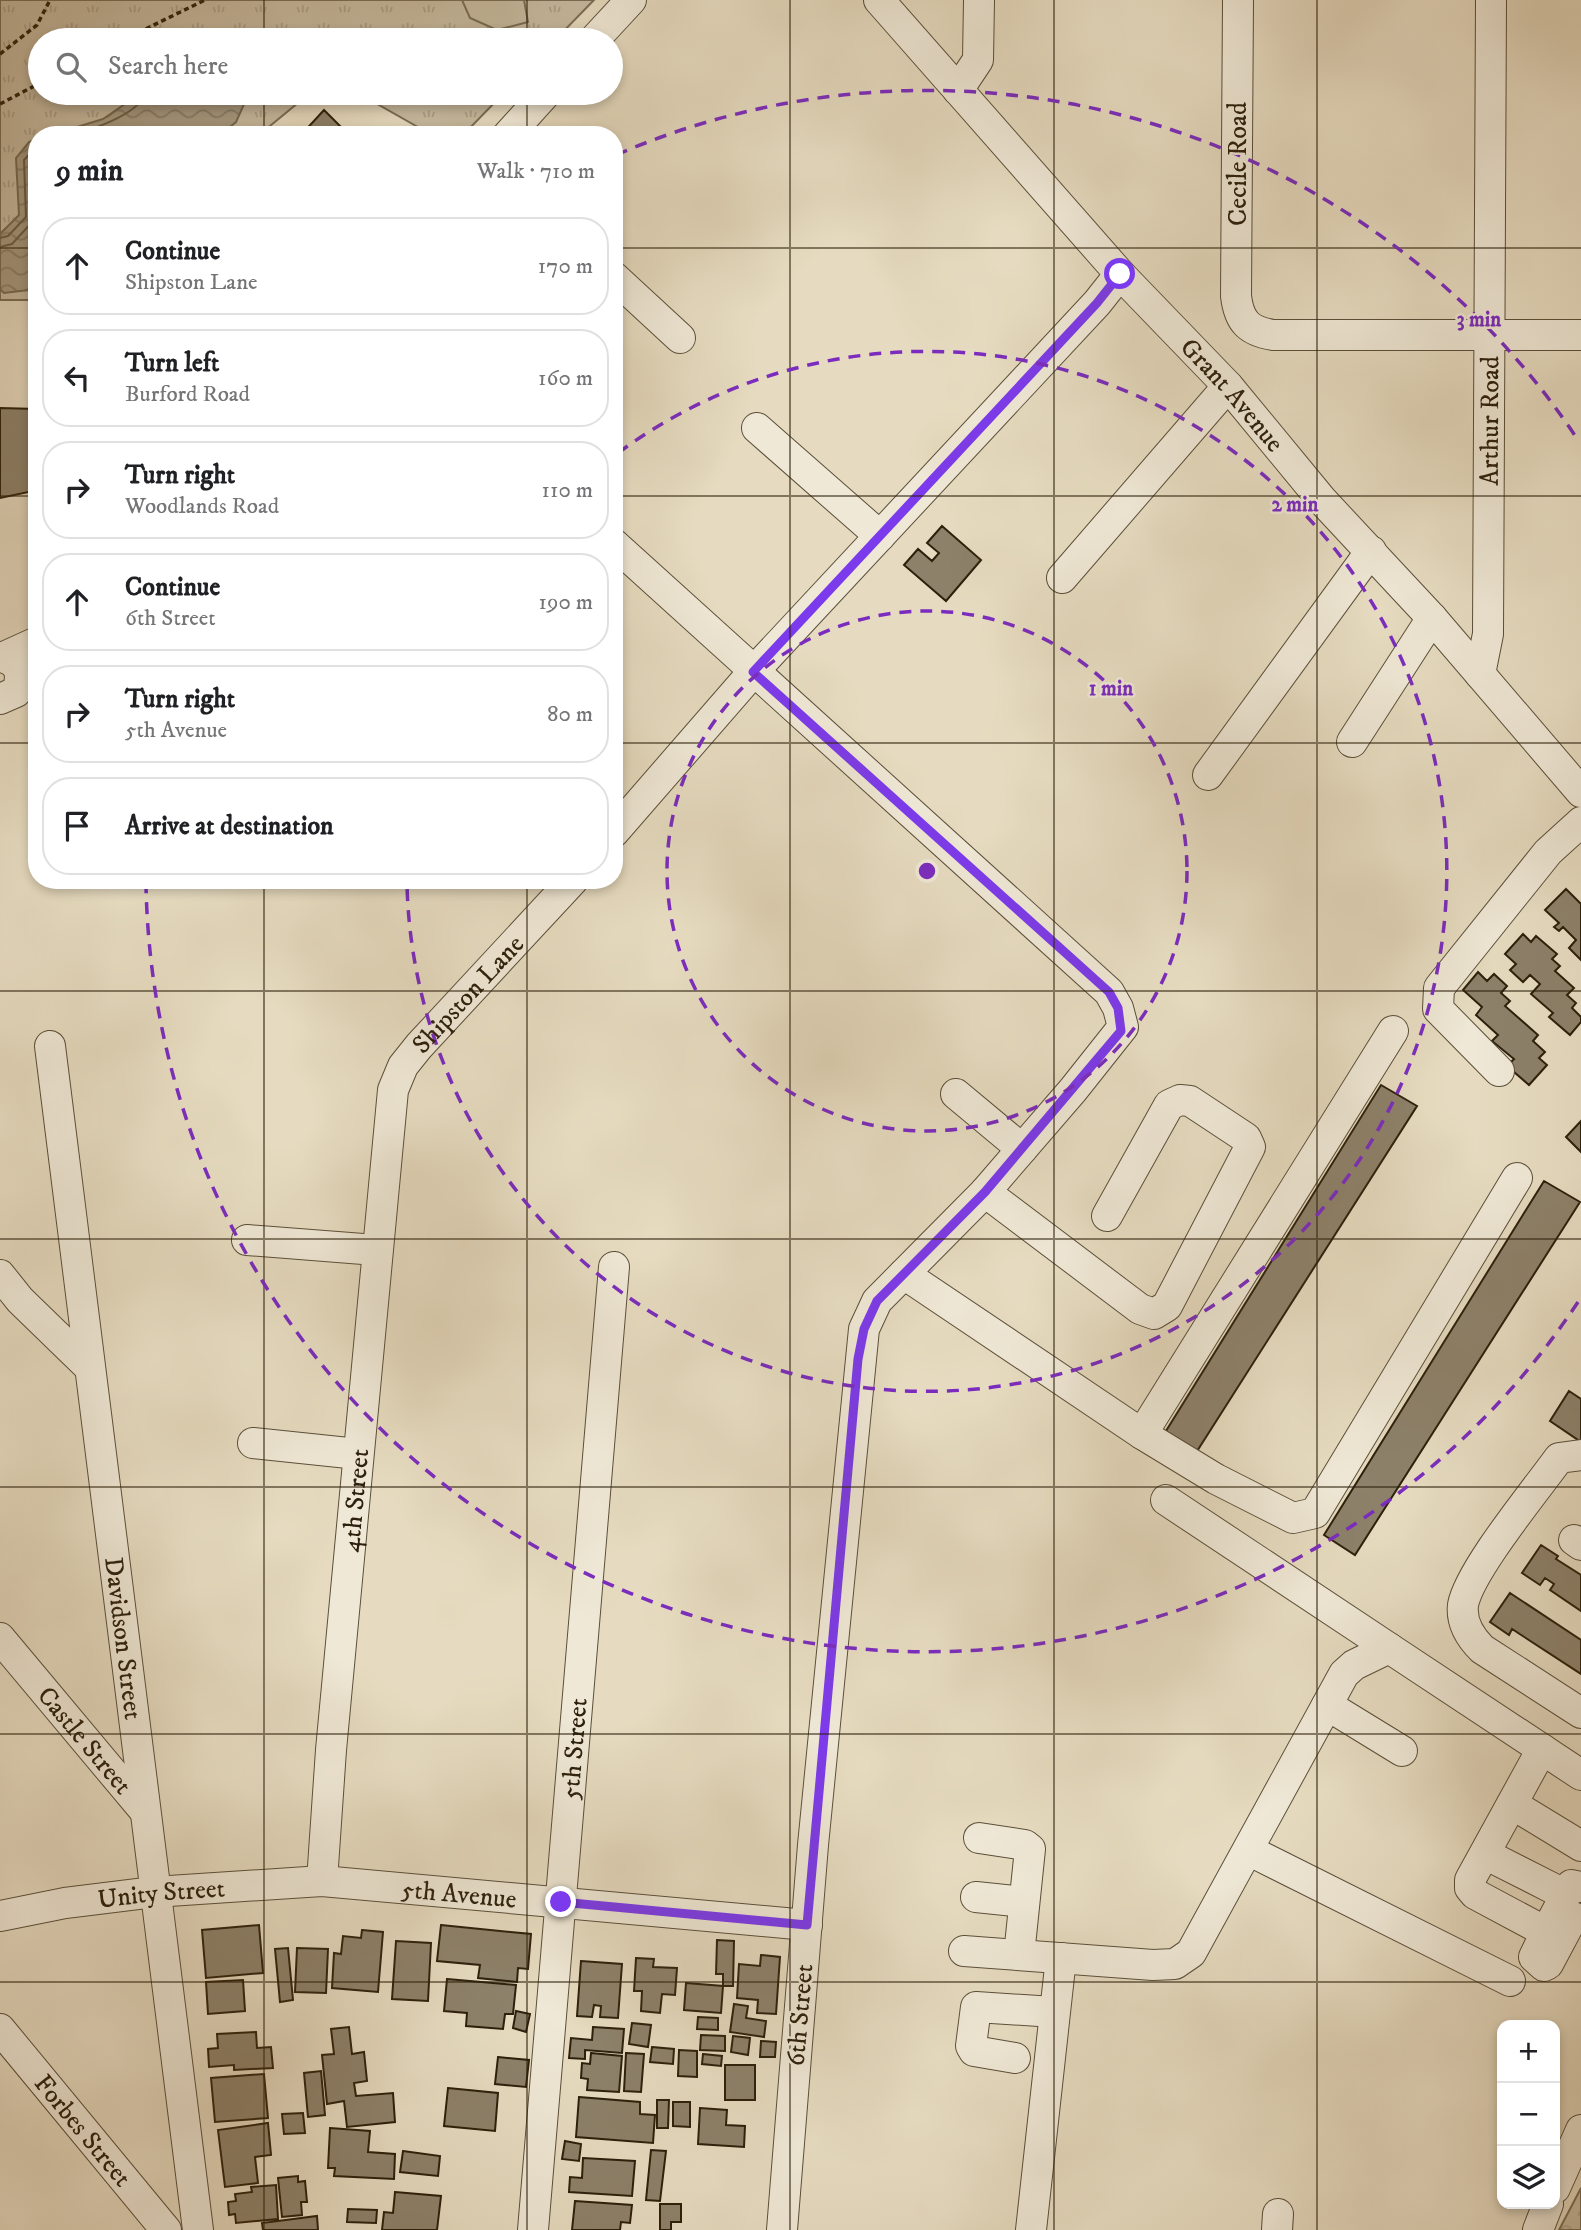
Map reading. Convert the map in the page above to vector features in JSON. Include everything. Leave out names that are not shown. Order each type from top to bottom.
[{"type":"street","points":[[605,28],[631,0]]},
{"type":"street","name":"Grant Avenue","points":[[879,0],[1120,274],[1228,386],[1322,500],[1432,618],[1581,792]]},
{"type":"street","points":[[958,90],[978,60],[979,0]]},
{"type":"street","name":"Cecile Road","points":[[1238,0],[1236,296],[1238,314],[1246,325],[1258,332],[1273,335],[1488,334]]},
{"type":"street","name":"Arthur Road","points":[[1480,674],[1488,634],[1491,0]]},
{"type":"street","points":[[516,126],[535,105]]},
{"type":"street","points":[[623,822],[753,672],[1097,303],[1120,274]]},
{"type":"street","points":[[623,285],[680,338]]},
{"type":"street","points":[[1488,334],[1581,335]]},
{"type":"street","points":[[1062,578],[1228,386]]},
{"type":"street","points":[[757,428],[880,536]]},
{"type":"street","points":[[1208,775],[1371,551]]},
{"type":"street","points":[[623,552],[1109,992],[1118,1008],[1121,1031],[985,1192],[904,1274],[1142,1434],[1216,1479],[1293,1518],[1315,1513],[1517,1178]]},
{"type":"street","points":[[1352,742],[1432,618]]},
{"type":"street","points":[[2,657],[28,646]]},
{"type":"street","points":[[2,657],[14,662],[20,671],[13,691]]},
{"type":"street","points":[[1499,1071],[1438,1009],[1439,988],[1548,852],[1581,822]]},
{"type":"street","name":"Shipston Lane","points":[[387,1121],[393,1090],[403,1066],[565,889]]},
{"type":"street","points":[[1142,1434],[1393,1031]]},
{"type":"street","name":"Davidson Street","points":[[50,1046],[77,1245],[89,1367],[154,1892],[187,2121],[198,2230]]},
{"type":"street","points":[[956,1094],[1022,1149]]},
{"type":"street","points":[[985,1192],[1140,1309],[1154,1314],[1167,1306],[1250,1147],[1246,1138],[1190,1101],[1180,1100],[1168,1105],[1107,1216]]},
{"type":"street","name":"4th Street","points":[[322,1881],[387,1121]]},
{"type":"street","points":[[247,1240],[376,1250]]},
{"type":"street","name":"5th Street","points":[[533,2230],[614,1267]]},
{"type":"street","name":"6th Street","points":[[782,2230],[858,1359],[864,1329],[877,1301],[904,1274]]},
{"type":"street","points":[[0,1275],[20,1300],[89,1367]]},
{"type":"street","points":[[253,1443],[358,1454]]},
{"type":"street","points":[[1581,1455],[1559,1458],[1499,1541],[1469,1588],[1463,1607],[1471,1638],[1482,1649],[1581,1713]]},
{"type":"street","points":[[1166,1500],[1581,1774]]},
{"type":"street","name":"Castle Street","points":[[0,1638],[144,1809]]},
{"type":"street","points":[[964,1951],[1175,1964],[1191,1954],[1344,1674],[1354,1665],[1389,1648]]},
{"type":"street","points":[[1327,1705],[1402,1751]]},
{"type":"street","points":[[1485,1854],[1572,1892],[1548,1964],[1544,1966],[1534,1958],[1546,1932],[1475,1894],[1470,1888],[1470,1880],[1542,1749]]},
{"type":"street","points":[[1512,1804],[1581,1846]]},
{"type":"street","points":[[979,1838],[1025,1845],[1030,1849],[1018,1955]]},
{"type":"street","points":[[1248,1850],[1510,1981]]},
{"type":"street","name":"5th Avenue","points":[[322,1881],[807,1925]]},
{"type":"street","name":"Unity Street","points":[[0,1916],[65,1903],[154,1892],[322,1881]]},
{"type":"street","points":[[975,1897],[1024,1902]]},
{"type":"street","points":[[1031,2230],[1061,1958]]},
{"type":"street","points":[[1015,2058],[974,2051],[971,2046],[976,2007],[1054,2012]]},
{"type":"street","name":"Forbes Street","points":[[0,2029],[166,2230]]},
{"type":"street","points":[[1560,2177],[1581,2130]]},
{"type":"street","points":[[1538,2230],[1546,2209]]},
{"type":"path","points":[[33,28],[50,0]]},
{"type":"path","points":[[148,28],[205,0]]},
{"type":"path","points":[[0,54],[28,32]]},
{"type":"path","points":[[0,104],[28,89]]},
{"type":"green space","points":[[0,0],[594,0],[567,28],[28,28],[28,105],[295,105],[270,126],[28,126],[28,300],[0,300]]},
{"type":"green space","points":[[462,0],[524,0],[528,22],[492,28],[470,18]]},
{"type":"green space","points":[[379,105],[492,105],[472,126],[416,126]]},
{"type":"green space","points":[[1581,2188],[1581,2230],[1559,2230]]},
{"type":"water","points":[[123,105],[244,105],[236,122],[231,126],[80,126],[103,119]]},
{"type":"water","points":[[28,143],[28,290],[4,293],[0,289],[0,234],[19,215],[16,158]]},
{"type":"building","points":[[324,110],[340,126],[309,126]]},
{"type":"building","points":[[0,408],[28,409],[28,492],[0,498]]},
{"type":"building","points":[[942,526],[981,560],[946,601],[904,565],[918,549],[932,561],[939,553],[927,543]]},
{"type":"building","points":[[1566,889],[1581,904],[1581,960],[1569,948],[1576,940],[1563,927],[1559,931],[1554,927],[1559,923],[1545,910]]},
{"type":"building","points":[[1523,934],[1531,942],[1536,936],[1557,954],[1552,959],[1560,966],[1555,971],[1574,988],[1567,995],[1576,1003],[1572,1008],[1581,1017],[1581,1022],[1570,1035],[1549,1017],[1553,1013],[1531,994],[1540,984],[1530,975],[1523,982],[1510,970],[1516,964],[1505,954]]},
{"type":"building","points":[[1478,972],[1487,981],[1494,974],[1507,986],[1501,993],[1510,1001],[1505,1006],[1538,1035],[1533,1041],[1545,1052],[1539,1058],[1547,1065],[1529,1085],[1507,1066],[1514,1059],[1492,1041],[1498,1035],[1476,1015],[1482,1007],[1463,990]]},
{"type":"building","points":[[1381,1085],[1417,1106],[1192,1459],[1161,1439]]},
{"type":"building","points":[[1581,1121],[1581,1152],[1566,1137]]},
{"type":"building","points":[[1544,1181],[1580,1202],[1355,1555],[1324,1535]]},
{"type":"building","points":[[1569,1391],[1581,1399],[1581,1442],[1550,1421]]},
{"type":"building","points":[[1541,1545],[1558,1556],[1556,1559],[1581,1575],[1581,1611],[1550,1590],[1554,1584],[1545,1578],[1540,1585],[1522,1573]]},
{"type":"building","points":[[1510,1593],[1581,1640],[1581,1674],[1512,1629],[1509,1635],[1490,1622]]},
{"type":"building","points":[[259,1925],[263,1973],[206,1978],[202,1930]]},
{"type":"building","points":[[441,1925],[531,1934],[528,1969],[518,1968],[517,1982],[478,1978],[480,1965],[437,1961]]},
{"type":"building","points":[[362,1930],[383,1932],[378,1992],[332,1988],[334,1953],[341,1954],[343,1936],[361,1938]]},
{"type":"building","points":[[717,1940],[734,1941],[733,1986],[723,1986],[723,1974],[716,1974]]},
{"type":"building","points":[[396,1941],[431,1943],[428,2001],[392,1999]]},
{"type":"building","points":[[288,1948],[293,2000],[280,2002],[275,1949]]},
{"type":"building","points":[[297,1948],[328,1949],[326,1993],[295,1992]]},
{"type":"building","points":[[761,1955],[780,1957],[776,2014],[757,2013],[758,2000],[737,1998],[739,1964],[760,1966]]},
{"type":"building","points":[[636,1958],[654,1959],[653,1967],[677,1968],[675,1995],[662,1994],[660,2013],[641,2011],[642,1991],[634,1991]]},
{"type":"building","points":[[581,1961],[622,1964],[618,2018],[600,2017],[601,2006],[594,2005],[592,2017],[577,2016]]},
{"type":"building","points":[[447,1979],[516,1985],[513,2014],[505,2014],[503,2029],[466,2026],[467,2013],[444,2011]]},
{"type":"building","points":[[243,1980],[245,2011],[208,2014],[206,1982]]},
{"type":"building","points":[[686,1983],[723,1986],[721,2013],[684,2010]]},
{"type":"building","points":[[734,2004],[748,2006],[746,2018],[766,2021],[764,2037],[730,2032]]},
{"type":"building","points":[[516,2011],[530,2014],[526,2032],[513,2028]]},
{"type":"building","points":[[698,2017],[718,2018],[718,2030],[697,2029]]},
{"type":"building","points":[[632,2023],[651,2025],[648,2047],[629,2044]]},
{"type":"building","points":[[349,2027],[352,2054],[364,2052],[367,2081],[354,2083],[356,2096],[393,2093],[395,2122],[347,2127],[344,2101],[327,2104],[322,2055],[334,2054],[331,2029]]},
{"type":"building","points":[[593,2027],[624,2029],[622,2053],[585,2050],[585,2059],[569,2058],[571,2038],[592,2040]]},
{"type":"building","points":[[256,2032],[257,2048],[271,2047],[273,2068],[234,2070],[234,2065],[209,2067],[208,2049],[218,2048],[217,2034]]},
{"type":"building","points":[[701,2035],[725,2036],[725,2051],[700,2050]]},
{"type":"building","points":[[733,2036],[750,2038],[748,2055],[731,2052]]},
{"type":"building","points":[[761,2041],[776,2042],[775,2057],[760,2057]]},
{"type":"building","points":[[652,2047],[674,2049],[673,2064],[650,2062]]},
{"type":"building","points":[[679,2050],[697,2051],[697,2077],[678,2076]]},
{"type":"building","points":[[591,2053],[622,2056],[619,2092],[587,2090],[588,2079],[581,2078],[582,2063],[590,2064]]},
{"type":"building","points":[[626,2053],[644,2054],[641,2092],[624,2091]]},
{"type":"building","points":[[703,2054],[722,2056],[721,2066],[702,2064]]},
{"type":"building","points":[[498,2057],[529,2060],[526,2087],[495,2084]]},
{"type":"building","points":[[725,2065],[755,2065],[755,2100],[725,2100]]},
{"type":"building","points":[[321,2071],[325,2115],[308,2117],[304,2073]]},
{"type":"building","points":[[264,2074],[268,2118],[215,2122],[211,2078]]},
{"type":"building","points":[[448,2088],[498,2093],[495,2131],[444,2126]]},
{"type":"building","points":[[579,2097],[640,2102],[640,2114],[655,2115],[653,2143],[576,2137]]},
{"type":"building","points":[[657,2100],[669,2100],[668,2128],[657,2128]]},
{"type":"building","points":[[673,2102],[690,2102],[690,2127],[673,2126]]},
{"type":"building","points":[[700,2108],[727,2110],[726,2125],[745,2126],[744,2147],[698,2144]]},
{"type":"building","points":[[303,2113],[305,2133],[284,2134],[282,2114]]},
{"type":"building","points":[[268,2123],[271,2155],[255,2157],[258,2183],[225,2187],[218,2130]]},
{"type":"building","points":[[330,2128],[370,2131],[368,2152],[395,2154],[394,2179],[334,2176],[335,2168],[328,2168]]},
{"type":"building","points":[[565,2141],[581,2144],[579,2161],[562,2159]]},
{"type":"building","points":[[651,2150],[666,2151],[660,2201],[646,2200]]},
{"type":"building","points":[[403,2151],[440,2156],[438,2176],[400,2172]]},
{"type":"building","points":[[583,2158],[635,2161],[632,2196],[569,2192],[570,2177],[582,2178]]},
{"type":"building","points":[[298,2176],[298,2182],[305,2181],[307,2202],[301,2202],[302,2215],[282,2217],[278,2178]]},
{"type":"building","points":[[276,2185],[278,2219],[236,2223],[235,2214],[229,2215],[228,2202],[236,2201],[235,2194],[252,2192],[251,2187]]},
{"type":"building","points":[[395,2192],[441,2196],[437,2230],[382,2230],[384,2212],[393,2213]]},
{"type":"building","points":[[575,2201],[632,2205],[630,2223],[621,2222],[620,2230],[572,2230]]},
{"type":"building","points":[[660,2204],[681,2204],[681,2222],[671,2222],[671,2230],[660,2230]]},
{"type":"building","points":[[348,2209],[377,2210],[376,2223],[347,2222]]},
{"type":"building","points":[[317,2216],[318,2230],[263,2230],[262,2223]]},
{"type":"route","points":[[561,1902],[807,1925],[858,1359],[864,1329],[877,1301],[985,1192],[1123,1027],[1118,1008],[1109,992],[753,672],[1097,303],[1120,274]]}]
